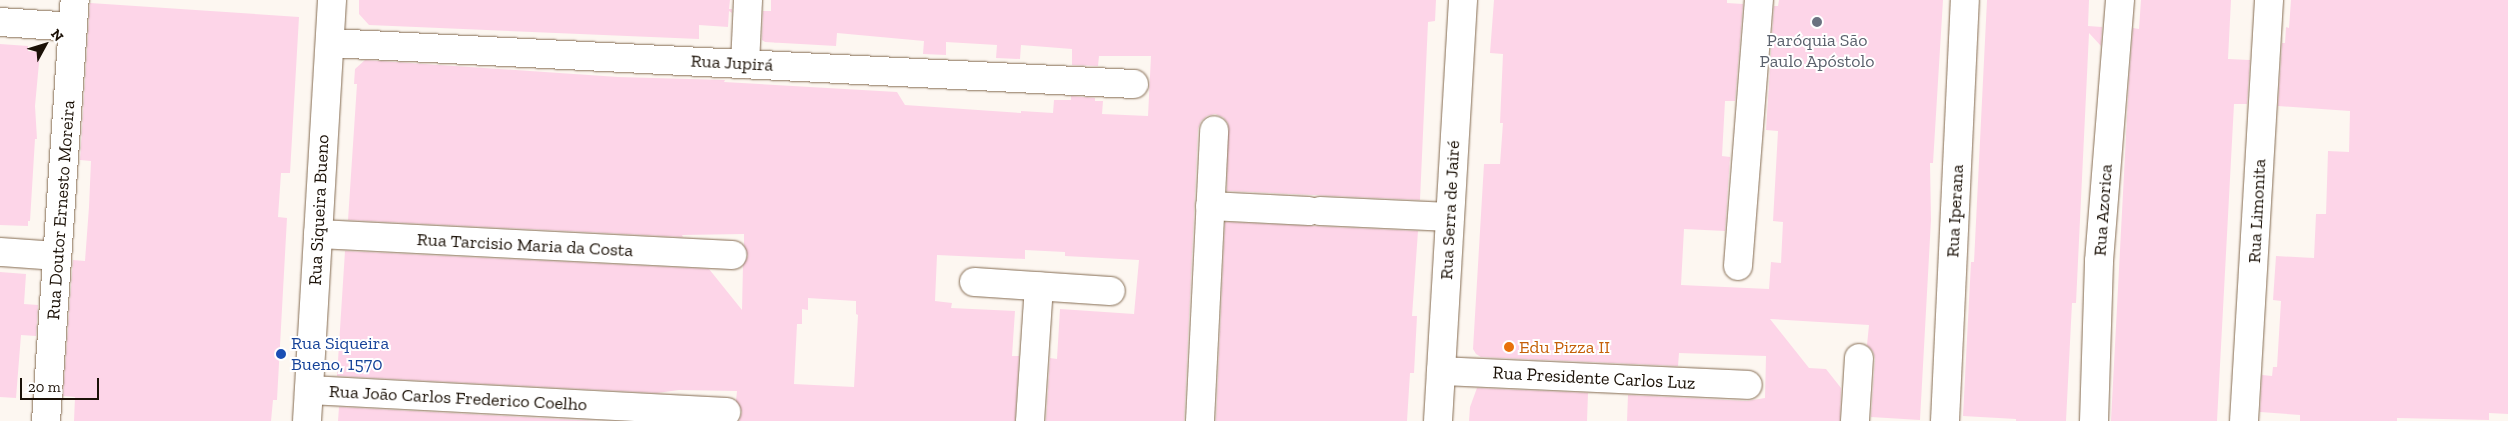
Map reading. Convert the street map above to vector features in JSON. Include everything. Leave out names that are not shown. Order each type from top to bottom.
[{"type":"street","name":"Rua Doutor Ernesto Moreira","points":[[46,421],[75,0]]},
{"type":"street","name":"Rua Siqueira Bueno","points":[[307,421],[332,0]]},
{"type":"street","points":[[745,64],[748,0]]},
{"type":"street","name":"Rua Serra de Jairé","points":[[1438,421],[1463,0]]},
{"type":"street","points":[[1738,266],[1759,0]]},
{"type":"street","name":"Rua Iperana","points":[[1945,421],[1966,0]]},
{"type":"street","name":"Rua Azorica","points":[[2094,421],[2099,261],[2120,0]]},
{"type":"street","name":"Rua Limonita","points":[[2244,421],[2269,0]]},
{"type":"street","points":[[0,22],[73,27]]},
{"type":"street","name":"Rua Jupirá","points":[[330,44],[1134,84]]},
{"type":"street","points":[[1200,421],[1214,130]]},
{"type":"street","points":[[1210,206],[1450,217]]},
{"type":"street","name":"Rua Tarcisio Maria da Costa","points":[[318,234],[732,255]]},
{"type":"street","points":[[0,252],[57,256]]},
{"type":"street","points":[[974,282],[1111,291]]},
{"type":"street","points":[[1030,421],[1039,286]]},
{"type":"street","points":[[1855,421],[1858,358]]},
{"type":"street","name":"Rua Presidente Carlos Luz","points":[[1441,371],[1748,384]]},
{"type":"street","name":"Rua João Carlos Frederico Coelho","points":[[309,390],[726,412]]},
{"type":"building","points":[[359,0],[730,0],[729,9],[732,9],[732,13],[729,11],[728,27],[699,25],[699,39],[369,25],[359,14]]},
{"type":"building","points":[[771,0],[1436,0],[1435,21],[1428,22],[1420,200],[1227,191],[1228,123],[1223,117],[1215,114],[1207,116],[1201,121],[1198,129],[1184,421],[1046,421],[1050,358],[1057,359],[1060,309],[1134,314],[1139,260],[1065,256],[1065,252],[1025,250],[1025,259],[937,255],[935,301],[952,303],[951,308],[1015,311],[1012,356],[1019,356],[1015,421],[739,421],[742,412],[736,401],[737,391],[679,390],[657,393],[337,376],[345,251],[709,269],[742,310],[743,265],[748,256],[744,245],[744,234],[682,235],[683,237],[348,220],[357,84],[354,84],[355,69],[365,60],[618,77],[725,80],[724,82],[897,92],[905,105],[1021,113],[1021,111],[1053,113],[1054,100],[1071,100],[1071,96],[1095,98],[1095,101],[1103,101],[1102,114],[1148,116],[1151,56],[1099,56],[1098,66],[1072,65],[1072,49],[1021,45],[1020,59],[996,58],[997,45],[946,42],[946,55],[923,54],[924,41],[837,33],[836,46],[765,42],[762,40],[763,11],[771,11]],"holes":[[[808,298],[856,301],[856,314],[858,315],[854,387],[794,384],[797,324],[802,324],[802,309],[808,310]]]},
{"type":"building","points":[[1494,0],[1727,0],[1727,3],[1743,4],[1735,101],[1725,101],[1722,156],[1730,157],[1725,231],[1684,229],[1681,285],[1769,289],[1771,262],[1781,263],[1783,222],[1773,221],[1778,131],[1766,130],[1774,6],[1778,6],[1779,0],[1943,0],[1933,163],[1930,163],[1931,220],[1920,420],[1871,417],[1875,359],[1873,351],[1867,345],[1869,325],[1770,319],[1809,368],[1826,369],[1841,388],[1840,421],[1627,421],[1628,395],[1747,401],[1765,398],[1766,356],[1679,353],[1678,366],[1481,357],[1476,354],[1473,349],[1484,164],[1500,164],[1503,123],[1500,123],[1503,54],[1490,53]]},
{"type":"building","points":[[1987,0],[2089,0],[2088,26],[2102,27],[2101,46],[2089,33],[2076,303],[2072,303],[2066,421],[2016,421],[2016,419],[1963,416],[1971,262],[1974,262]]},
{"type":"building","points":[[2141,0],[2231,0],[2228,59],[2250,60],[2247,104],[2234,104],[2217,421],[2111,421],[2129,79],[2133,28],[2139,29]]},
{"type":"building","points":[[2291,0],[2508,0],[2508,414],[2489,413],[2489,420],[2397,418],[2397,421],[2300,421],[2300,415],[2260,412],[2262,375],[2272,376],[2273,367],[2277,367],[2281,301],[2273,300],[2276,256],[2314,258],[2316,214],[2326,214],[2328,151],[2349,152],[2350,111],[2278,106],[2282,43],[2285,43],[2286,27],[2289,28]]},
{"type":"building","points":[[90,3],[299,17],[290,173],[281,173],[278,217],[287,218],[277,400],[273,400],[271,421],[74,421],[75,397],[63,396],[73,260],[85,261],[89,207],[91,161],[80,160]]},
{"type":"building","points":[[0,44],[28,46],[28,51],[40,52],[35,106],[37,139],[35,139],[30,221],[28,221],[28,226],[0,225]]},
{"type":"building","points":[[1225,222],[1418,231],[1412,316],[1417,316],[1414,373],[1410,373],[1407,421],[1216,421]]},
{"type":"building","points":[[0,272],[26,274],[24,304],[38,305],[36,336],[21,335],[16,398],[0,397]]},
{"type":"building","points":[[1477,388],[1588,393],[1587,421],[1469,421],[1470,407]]},
{"type":"building","points":[[339,407],[596,421],[338,421]]},
{"type":"place","name":"Paróquia São Paulo Apóstolo","points":[[1817,22]]},
{"type":"place","name":"Edu Pizza II","points":[[1509,347]]},
{"type":"place","name":"Rua Siqueira Bueno, 1570","points":[[281,354]]}]
